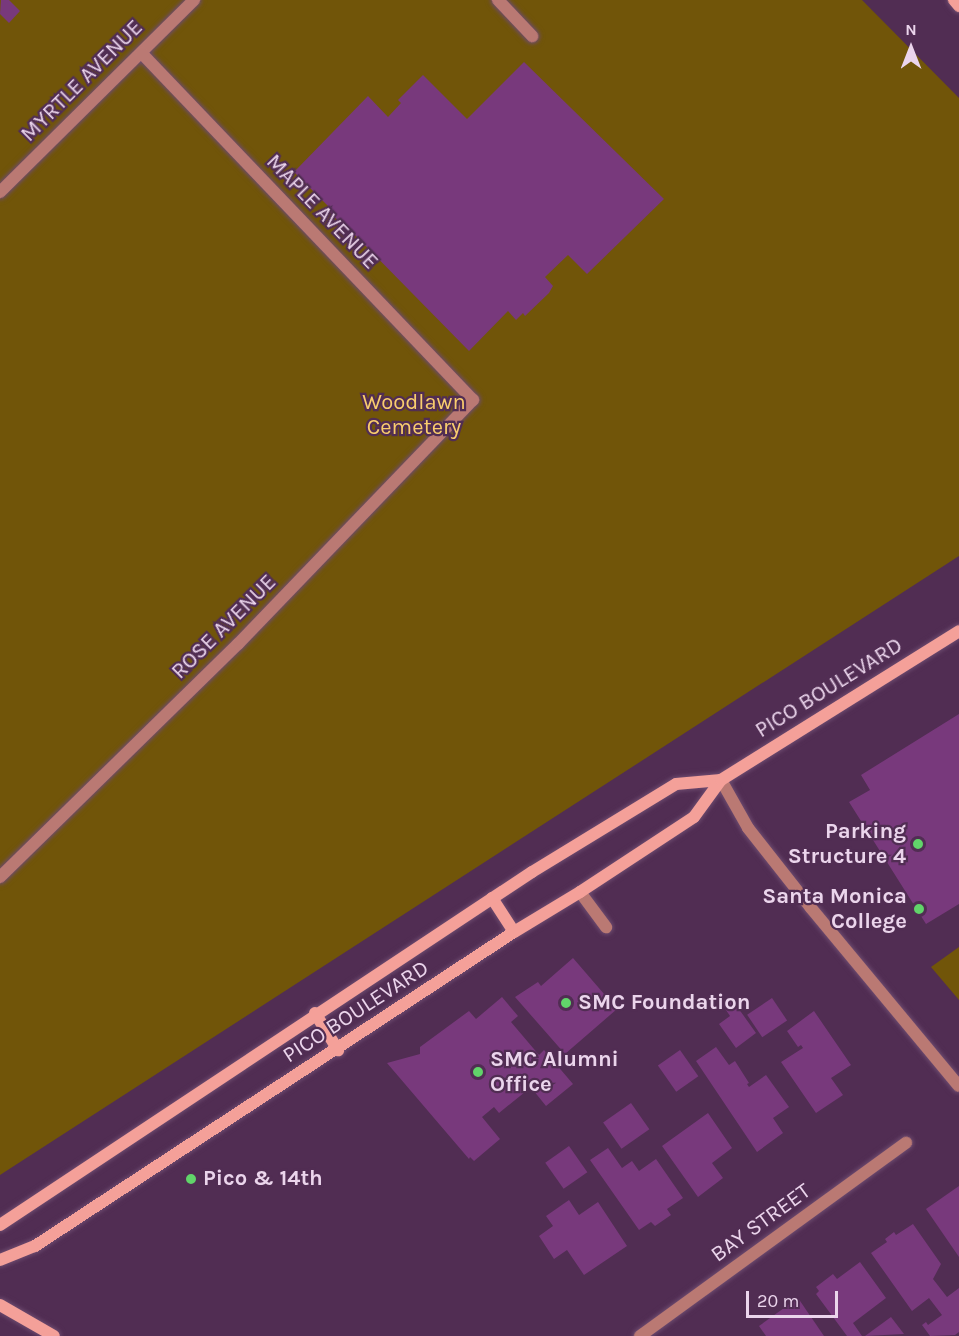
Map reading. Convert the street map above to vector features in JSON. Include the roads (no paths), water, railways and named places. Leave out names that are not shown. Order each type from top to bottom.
[{"type":"main road","points":[[954,0],[959,6]]},
{"type":"main road","name":"PICO BOULEVARD","points":[[0,1260],[34,1246],[338,1050],[514,932],[580,892],[694,817],[721,780],[959,631]]},
{"type":"main road","name":"PICO BOULEVARD","points":[[0,1225],[492,898],[676,784],[721,780]]},
{"type":"main road","points":[[492,898],[514,932]]},
{"type":"main road","points":[[315,1014],[338,1050]]},
{"type":"main road","points":[[0,1305],[54,1336]]},
{"type":"street","name":"MYRTLE AVENUE","points":[[0,192],[194,0]]},
{"type":"street","points":[[498,0],[532,36]]},
{"type":"street","name":"MAPLE AVENUE","points":[[141,53],[473,400]]},
{"type":"street","name":"ROSE AVENUE","points":[[0,877],[238,644],[473,400]]},
{"type":"street","points":[[721,780],[748,828],[804,900],[959,1086]]},
{"type":"street","points":[[580,892],[606,927]]},
{"type":"street","name":"BAY STREET","points":[[640,1336],[906,1143]]},
{"type":"place","name":"Parking Structure 4","points":[[918,844]]},
{"type":"place","name":"Santa Monica College","points":[[919,909]]},
{"type":"place","name":"SMC Foundation","points":[[566,1003]]},
{"type":"place","name":"SMC Alumni Office","points":[[478,1072]]},
{"type":"place","name":"Pico & 14th","points":[[191,1179]]},
{"type":"park label","name":"Woodlawn Cemetery","points":[[414,414]]}]
